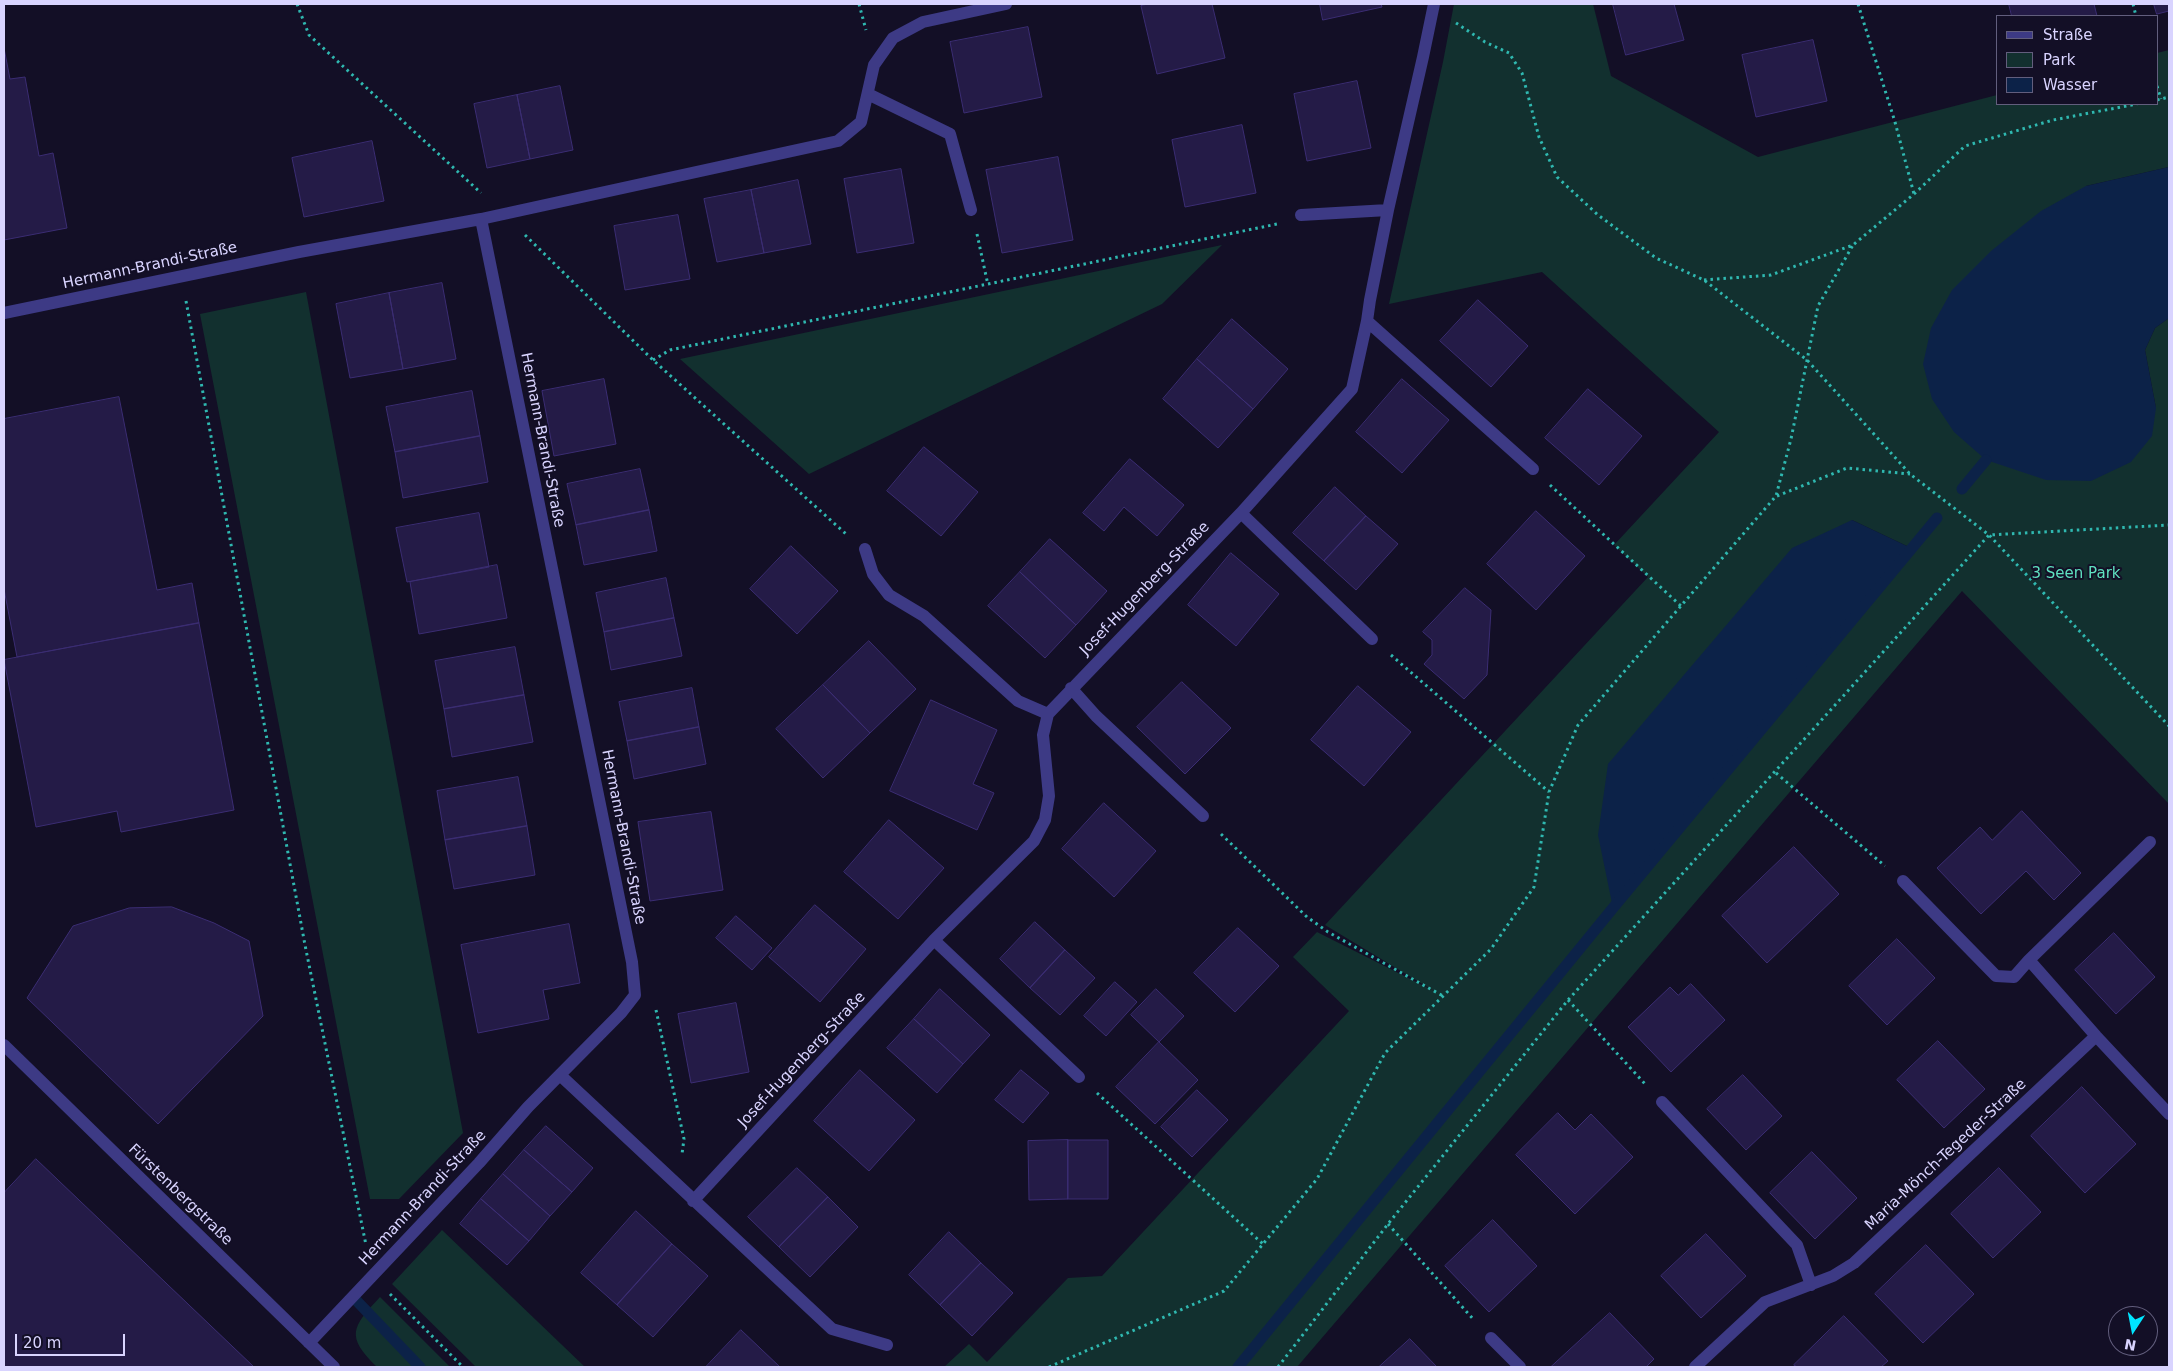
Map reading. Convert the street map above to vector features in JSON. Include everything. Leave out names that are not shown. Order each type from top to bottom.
[{"type":"street","name":"Hermann-Brandi-Straße","points":[[4,313],[299,252],[481,219],[838,141],[861,122],[874,65],[893,38],[923,22],[1006,4]]},
{"type":"street","name":"Josef-Hugenberg-Straße","points":[[693,1201],[934,940],[1034,841],[1045,820],[1049,796],[1043,735],[1048,714],[1241,513],[1352,389],[1368,321],[1370,300],[1388,210],[1433,6]]},
{"type":"street","points":[[868,94],[950,134],[971,210]]},
{"type":"street","points":[[1301,215],[1388,210]]},
{"type":"street","name":"Hermann-Brandi-Straße","points":[[309,1343],[479,1163],[528,1106],[621,1013],[635,995],[632,962],[481,219]]},
{"type":"street","points":[[1368,321],[1533,469]]},
{"type":"street","points":[[1241,513],[1372,639]]},
{"type":"street","points":[[865,549],[873,574],[889,595],[924,616],[1018,701],[1048,714]]},
{"type":"street","points":[[1071,688],[1096,716],[1203,816]]},
{"type":"street","points":[[1903,880],[1996,976],[2014,977],[2150,842]]},
{"type":"street","points":[[934,940],[1079,1076]]},
{"type":"street","points":[[2029,960],[2096,1036],[2169,1114]]},
{"type":"street","name":"Maria-Mönch-Tegeder-Straße","points":[[1695,1367],[1765,1302],[1833,1276],[1854,1263],[2096,1036]]},
{"type":"street","name":"Fürstenbergstraße","points":[[4,1046],[334,1367]]},
{"type":"street","points":[[560,1075],[832,1329],[886,1345]]},
{"type":"street","points":[[1662,1102],[1797,1245],[1811,1285]]},
{"type":"street","points":[[1491,1338],[1520,1367]]},
{"type":"path","points":[[297,4],[309,35],[504,214],[653,360],[851,539],[865,549]]},
{"type":"path","points":[[1858,4],[1895,122],[1914,194]]},
{"type":"path","points":[[1433,6],[1485,42],[1509,53],[1522,73],[1539,137],[1557,177],[1598,215],[1656,258],[1704,280],[1807,360],[1910,474],[1989,536],[2169,726]]},
{"type":"path","points":[[2159,100],[2169,97]]},
{"type":"path","points":[[1704,280],[1772,275],[1853,245],[1914,194],[1965,146],[2053,120],[2132,105]]},
{"type":"path","points":[[971,210],[988,285]]},
{"type":"path","points":[[653,360],[670,350],[1267,227],[1301,215]]},
{"type":"path","points":[[1048,1367],[1224,1291],[1317,1179],[1385,1053],[1491,950],[1534,887],[1549,792],[1578,725],[1776,496],[1791,439],[1818,306],[1853,245]]},
{"type":"path","points":[[181,276],[303,935],[373,1277],[463,1367]]},
{"type":"path","points":[[1776,496],[1847,468],[1910,474]]},
{"type":"path","points":[[1533,469],[1682,607]]},
{"type":"path","points":[[1278,1367],[1388,1224],[1568,1000],[1776,773],[1989,536],[2169,525]]},
{"type":"path","points":[[1372,639],[1549,792]]},
{"type":"path","points":[[1776,773],[1903,880]]},
{"type":"path","points":[[1203,816],[1307,917],[1328,932],[1443,996]]},
{"type":"path","points":[[635,995],[655,1008],[684,1139],[678,1186]]},
{"type":"path","points":[[1568,1000],[1662,1102]]},
{"type":"path","points":[[1079,1076],[1263,1244]]},
{"type":"path","points":[[1388,1224],[1491,1338]]},
{"type":"green space","name":"3 Seen Park","points":[[1454,4],[1593,4],[1611,76],[1758,157],[1996,95],[1996,105],[2158,105],[2158,53],[2169,50],[2169,167],[2086,186],[2156,408],[2145,350],[2155,328],[2169,318],[2169,804],[1962,591],[1297,1367],[944,1367],[969,1344],[987,1362],[1068,1278],[1102,1276],[1349,1011],[1293,957],[1317,932],[1434,991],[1325,925],[1648,577],[1614,545],[1719,432],[1542,272],[1389,304],[1443,62]],"holes":[[[1852,520],[1911,548],[1613,908]]]},
{"type":"green space","points":[[1222,245],[1162,304],[809,474],[680,359]]},
{"type":"green space","points":[[306,292],[463,1133],[399,1199],[370,1199],[200,314]]},
{"type":"green space","points":[[442,1230],[585,1367],[476,1367],[392,1284]]},
{"type":"green space","points":[[380,1297],[450,1367],[377,1367],[360,1347],[356,1332],[363,1316]]},
{"type":"water","points":[[2169,167],[2169,318],[2155,328],[2145,350],[2156,408],[2152,436],[2131,462],[2091,481],[2046,480],[1986,460],[1954,432],[1932,399],[1923,364],[1931,328],[1952,290],[1991,251],[2041,211],[2086,186]]},
{"type":"water","points":[[1852,520],[1911,548],[1613,908],[1598,835],[1608,764],[1792,548]]},
{"type":"building","points":[[1148,4],[1212,4],[1225,58],[1157,74],[1141,6]]},
{"type":"building","points":[[1320,4],[1381,4],[1382,7],[1323,20]]},
{"type":"building","points":[[1613,4],[1674,4],[1684,40],[1626,55]]},
{"type":"building","points":[[2009,4],[2094,4],[2097,15],[2012,15]]},
{"type":"building","points":[[2154,4],[2169,4],[2169,11],[2157,14]]},
{"type":"building","points":[[1028,27],[1042,97],[964,113],[950,42]]},
{"type":"building","points":[[1813,40],[1827,101],[1756,117],[1742,55]]},
{"type":"building","points":[[4,48],[10,79],[25,77],[39,156],[53,153],[67,228],[4,240]]},
{"type":"building","points":[[1357,81],[1371,148],[1307,161],[1294,94]]},
{"type":"building","points":[[560,86],[573,150],[530,159],[517,95]]},
{"type":"building","points":[[517,95],[530,159],[487,168],[474,104]]},
{"type":"building","points":[[1242,125],[1256,193],[1185,207],[1172,140]]},
{"type":"building","points":[[372,141],[384,201],[304,217],[292,158]]},
{"type":"building","points":[[1058,157],[1073,240],[1002,253],[986,170]]},
{"type":"building","points":[[901,169],[914,243],[857,253],[844,179]]},
{"type":"building","points":[[798,180],[811,244],[764,253],[751,190]]},
{"type":"building","points":[[751,190],[764,253],[717,262],[704,199]]},
{"type":"building","points":[[678,215],[690,279],[625,290],[614,226]]},
{"type":"building","points":[[442,283],[456,359],[403,369],[389,293]]},
{"type":"building","points":[[389,293],[403,369],[350,378],[336,304]]},
{"type":"building","points":[[1478,300],[1528,346],[1491,387],[1440,341]]},
{"type":"building","points":[[1232,319],[1288,369],[1253,409],[1197,359]]},
{"type":"building","points":[[1197,359],[1253,409],[1218,448],[1163,399]]},
{"type":"building","points":[[604,379],[616,444],[554,456],[542,391]]},
{"type":"building","points":[[1402,379],[1449,420],[1402,473],[1356,432]]},
{"type":"building","points":[[1588,389],[1642,436],[1599,485],[1545,438]]},
{"type":"building","points":[[472,391],[480,436],[395,452],[386,407]]},
{"type":"building","points":[[119,397],[157,590],[192,583],[199,623],[17,657],[4,589],[4,419]]},
{"type":"building","points":[[480,436],[488,482],[403,498],[395,452]]},
{"type":"building","points":[[924,447],[978,492],[941,536],[887,491]]},
{"type":"building","points":[[1130,459],[1184,505],[1157,536],[1124,507],[1104,531],[1083,513]]},
{"type":"building","points":[[640,469],[649,510],[576,525],[567,484]]},
{"type":"building","points":[[1335,487],[1366,516],[1324,561],[1293,533]]},
{"type":"building","points":[[649,510],[657,551],[584,565],[576,525]]},
{"type":"building","points":[[1536,511],[1585,556],[1536,610],[1487,564]]},
{"type":"building","points":[[479,513],[489,567],[407,582],[396,528]]},
{"type":"building","points":[[1366,516],[1398,544],[1356,590],[1324,561]]},
{"type":"building","points":[[1050,539],[1107,591],[1076,625],[1020,572]]},
{"type":"building","points":[[791,546],[838,591],[797,634],[750,589]]},
{"type":"building","points":[[1231,553],[1279,594],[1236,646],[1188,605]]},
{"type":"building","points":[[497,565],[507,618],[419,634],[410,582]]},
{"type":"building","points":[[1020,572],[1076,625],[1045,658],[988,606]]},
{"type":"building","points":[[666,578],[674,618],[604,632],[596,593]]},
{"type":"building","points":[[1465,588],[1491,610],[1487,675],[1464,699],[1424,664],[1432,655],[1432,640],[1423,632]]},
{"type":"building","points":[[674,618],[682,656],[611,670],[604,632]]},
{"type":"building","points":[[199,623],[234,810],[121,832],[117,811],[36,827],[4,660]]},
{"type":"building","points":[[869,641],[916,689],[870,733],[823,685]]},
{"type":"building","points":[[515,647],[524,695],[444,709],[435,661]]},
{"type":"building","points":[[1182,682],[1231,728],[1185,774],[1137,727]]},
{"type":"building","points":[[823,685],[870,733],[823,778],[776,729]]},
{"type":"building","points":[[1358,686],[1411,732],[1364,786],[1311,740]]},
{"type":"building","points":[[692,688],[699,727],[627,741],[619,702]]},
{"type":"building","points":[[524,695],[533,742],[452,757],[444,709]]},
{"type":"building","points":[[931,700],[997,730],[973,784],[994,793],[977,830],[890,791]]},
{"type":"building","points":[[699,727],[706,764],[634,779],[627,741]]},
{"type":"building","points":[[518,777],[527,826],[445,840],[437,791]]},
{"type":"building","points":[[1104,803],[1156,851],[1114,897],[1062,849]]},
{"type":"building","points":[[2022,811],[2081,873],[2054,900],[2026,871],[1981,914],[1937,868],[1980,827],[1992,840]]},
{"type":"building","points":[[711,812],[723,890],[650,901],[638,822]]},
{"type":"building","points":[[889,820],[944,868],[898,919],[844,872]]},
{"type":"building","points":[[527,826],[535,875],[454,889],[445,840]]},
{"type":"building","points":[[1794,847],[1839,894],[1767,963],[1722,916]]},
{"type":"building","points":[[815,905],[866,949],[820,1002],[769,957]]},
{"type":"building","points":[[172,907],[214,923],[249,941],[263,1016],[158,1124],[27,998],[73,926],[129,908]]},
{"type":"building","points":[[736,916],[772,948],[752,970],[716,938]]},
{"type":"building","points":[[1035,922],[1065,950],[1030,988],[1000,959]]},
{"type":"building","points":[[569,924],[580,983],[543,990],[549,1019],[478,1033],[461,945]]},
{"type":"building","points":[[1238,928],[1279,966],[1235,1012],[1194,973]]},
{"type":"building","points":[[2114,933],[2155,977],[2116,1014],[2075,970]]},
{"type":"building","points":[[1897,939],[1935,978],[1887,1025],[1849,986]]},
{"type":"building","points":[[1065,950],[1095,978],[1060,1015],[1030,988]]},
{"type":"building","points":[[1115,982],[1137,1002],[1106,1036],[1084,1016]]},
{"type":"building","points":[[1691,984],[1725,1020],[1671,1072],[1628,1027],[1670,987],[1678,995]]},
{"type":"building","points":[[940,989],[990,1035],[963,1064],[914,1019]]},
{"type":"building","points":[[1156,989],[1184,1016],[1159,1042],[1131,1015]]},
{"type":"building","points":[[736,1003],[749,1072],[691,1083],[678,1014]]},
{"type":"building","points":[[914,1019],[963,1064],[937,1093],[887,1048]]},
{"type":"building","points":[[1938,1041],[1985,1089],[1944,1128],[1897,1080]]},
{"type":"building","points":[[1159,1042],[1198,1080],[1155,1124],[1116,1087]]},
{"type":"building","points":[[860,1070],[915,1120],[869,1171],[814,1121]]},
{"type":"building","points":[[1021,1070],[1049,1093],[1023,1123],[995,1100]]},
{"type":"building","points":[[1743,1075],[1782,1116],[1746,1150],[1707,1109]]},
{"type":"building","points":[[2082,1087],[2136,1144],[2085,1193],[2031,1136]]},
{"type":"building","points":[[1197,1090],[1228,1120],[1192,1157],[1161,1127]]},
{"type":"building","points":[[1558,1113],[1575,1130],[1591,1114],[1633,1157],[1575,1214],[1516,1155]]},
{"type":"building","points":[[546,1126],[593,1168],[572,1192],[524,1150]]},
{"type":"building","points":[[1068,1140],[1068,1199],[1029,1200],[1028,1141]]},
{"type":"building","points":[[1068,1140],[1108,1140],[1108,1199],[1068,1199]]},
{"type":"building","points":[[524,1150],[572,1192],[550,1216],[503,1174]]},
{"type":"building","points":[[1812,1152],[1857,1198],[1815,1239],[1770,1193]]},
{"type":"building","points":[[36,1159],[254,1367],[4,1367],[4,1193]]},
{"type":"building","points":[[797,1168],[828,1197],[779,1247],[748,1217]]},
{"type":"building","points":[[1999,1168],[2041,1212],[1993,1258],[1951,1214]]},
{"type":"building","points":[[503,1174],[550,1216],[529,1241],[481,1199]]},
{"type":"building","points":[[828,1197],[858,1227],[810,1277],[779,1247]]},
{"type":"building","points":[[481,1199],[529,1241],[507,1265],[460,1224]]},
{"type":"building","points":[[636,1211],[672,1244],[617,1305],[581,1273]]},
{"type":"building","points":[[1493,1220],[1537,1266],[1489,1312],[1445,1266]]},
{"type":"building","points":[[949,1232],[981,1263],[940,1305],[909,1275]]},
{"type":"building","points":[[1706,1234],[1746,1276],[1701,1318],[1661,1276]]},
{"type":"building","points":[[672,1244],[708,1276],[653,1337],[617,1305]]},
{"type":"building","points":[[1926,1245],[1974,1294],[1923,1343],[1875,1294]]},
{"type":"building","points":[[981,1263],[1013,1293],[972,1336],[940,1305]]},
{"type":"building","points":[[1610,1313],[1654,1359],[1646,1367],[1551,1367]]},
{"type":"building","points":[[1844,1316],[1888,1361],[1881,1367],[1797,1367],[1794,1365]]},
{"type":"building","points":[[741,1330],[780,1367],[707,1366]]},
{"type":"building","points":[[1410,1339],[1437,1367],[1379,1367]]},
{"type":"waterway","points":[[1962,489],[1986,460]]},
{"type":"waterway","points":[[1238,1367],[1613,908],[1937,518]]},
{"type":"waterway","points":[[353,1297],[420,1367]]}]
